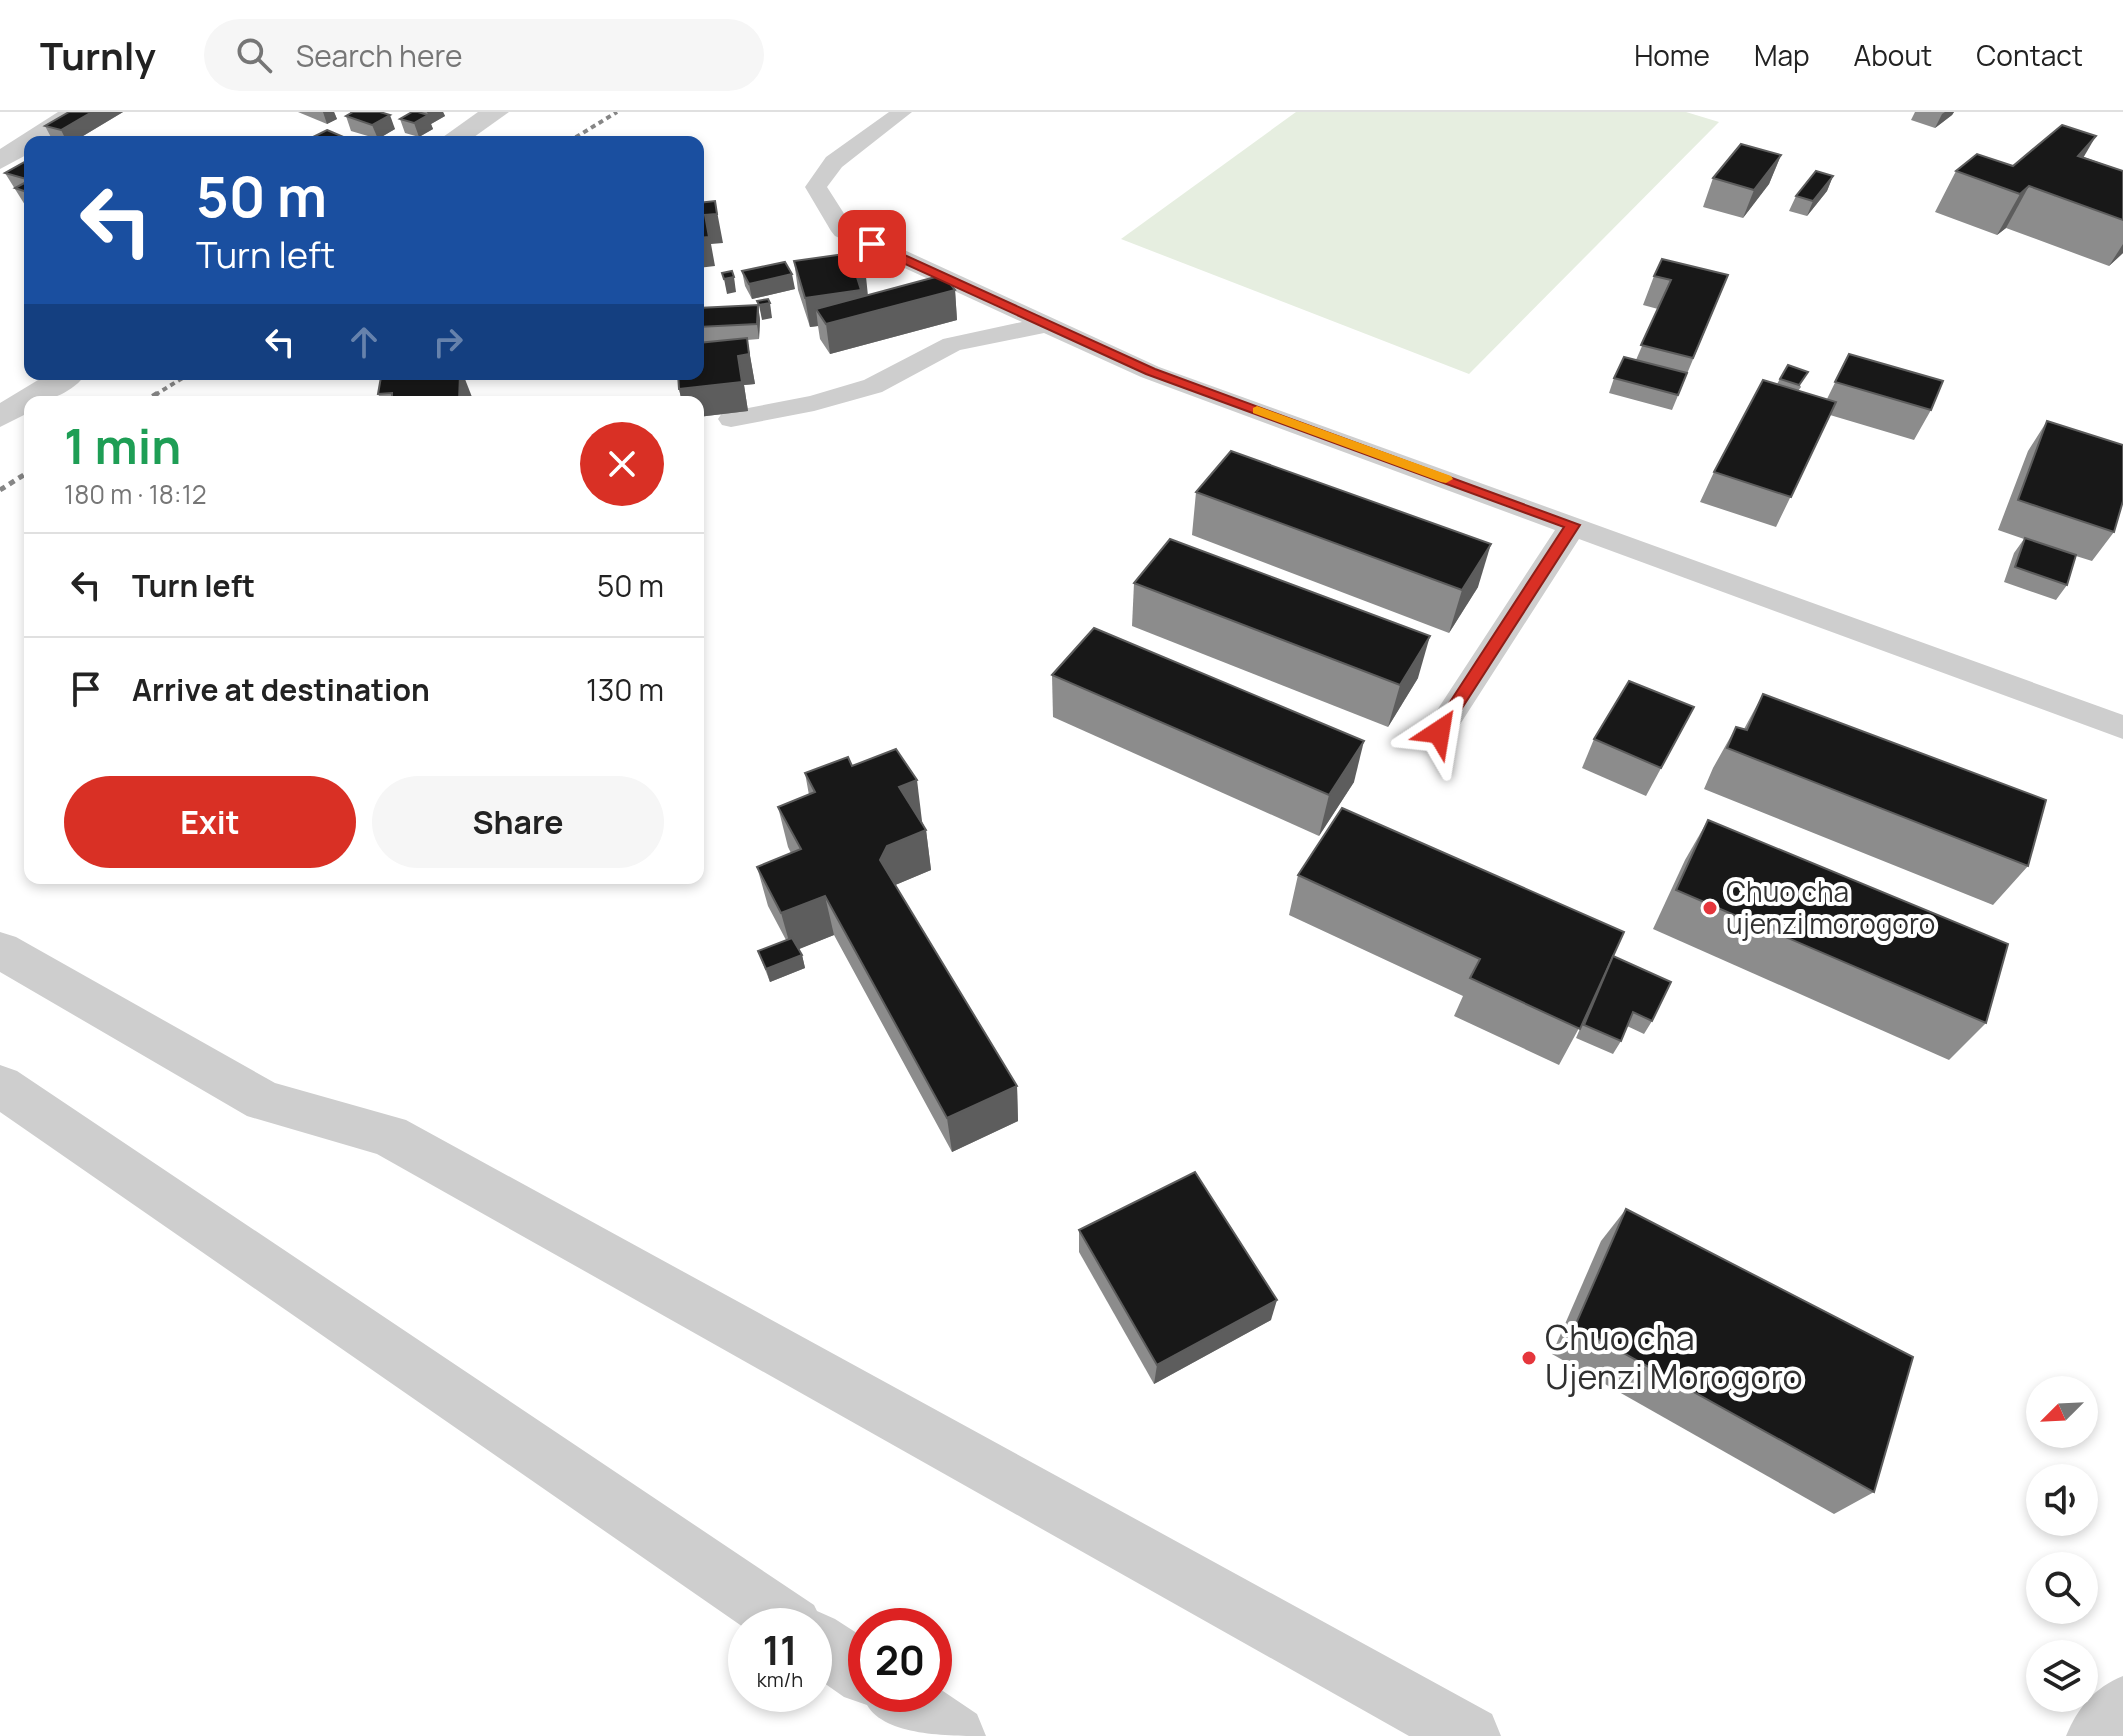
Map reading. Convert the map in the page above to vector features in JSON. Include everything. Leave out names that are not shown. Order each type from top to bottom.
[{"type":"street","points":[[38,136],[75,112]]},
{"type":"street","points":[[457,136],[487,114]]},
{"type":"street","points":[[0,161],[24,145]]},
{"type":"street","points":[[34,396],[60,380]]},
{"type":"street","points":[[0,417],[24,402]]},
{"type":"street","points":[[0,950],[264,1101],[389,1135],[1470,1736]]},
{"type":"street","points":[[0,1086],[767,1608]]},
{"type":"street","points":[[2097,1736],[2123,1707]]},
{"type":"street","points":[[920,1712],[955,1736]]},
{"type":"lane","points":[[902,112],[834,162],[816,187],[843,231],[1150,372],[2123,727]]},
{"type":"lane","points":[[731,419],[814,403],[873,386],[952,344],[1045,325]]},
{"type":"lane","points":[[1439,732],[1573,525]]},
{"type":"shaded area","points":[[1296,112],[1686,112],[1719,122],[1469,374],[1121,239]]},
{"type":"building","points":[[69,112],[92,112],[61,130],[45,126]]},
{"type":"building","points":[[353,112],[390,115],[372,125],[346,116]]},
{"type":"building","points":[[412,112],[428,115],[414,123],[400,119]]},
{"type":"building","points":[[2062,125],[2096,136],[2078,156],[2123,171],[2123,220],[2029,186],[2020,194],[1956,171],[1977,154],[2013,166]]},
{"type":"building","points":[[327,130],[341,136],[315,136]]},
{"type":"building","points":[[1741,144],[1781,155],[1754,190],[1713,178]]},
{"type":"building","points":[[24,162],[24,178],[5,173]]},
{"type":"building","points":[[1816,171],[1833,176],[1813,201],[1796,196]]},
{"type":"building","points":[[715,201],[717,214],[705,215],[709,237],[704,237],[704,202]]},
{"type":"building","points":[[859,252],[865,267],[854,268],[861,290],[805,298],[794,261]]},
{"type":"building","points":[[1662,259],[1728,275],[1693,358],[1641,345],[1671,280],[1654,276]]},
{"type":"building","points":[[785,262],[792,274],[749,284],[742,271]]},
{"type":"building","points":[[732,271],[734,277],[724,279],[722,273]]},
{"type":"building","points":[[943,275],[955,290],[826,324],[816,309]]},
{"type":"building","points":[[768,299],[770,303],[759,305],[757,301]]},
{"type":"building","points":[[758,305],[757,324],[704,327],[704,308]]},
{"type":"building","points":[[747,338],[749,354],[738,356],[742,382],[679,389],[678,380],[704,380],[704,342]]},
{"type":"building","points":[[1849,354],[1943,381],[1931,410],[1835,382]]},
{"type":"building","points":[[1624,357],[1687,373],[1678,395],[1614,378]]},
{"type":"building","points":[[1788,365],[1808,372],[1799,385],[1780,379]]},
{"type":"building","points":[[380,380],[460,380],[459,396],[378,394]]},
{"type":"building","points":[[1763,380],[1836,402],[1791,497],[1714,472]]},
{"type":"building","points":[[2047,421],[2123,445],[2123,501],[2114,532],[2018,500]]},
{"type":"building","points":[[1231,451],[1491,544],[1462,590],[1196,492]]},
{"type":"building","points":[[2025,538],[2076,555],[2067,585],[2015,567]]},
{"type":"building","points":[[1170,539],[1430,636],[1400,685],[1134,583]]},
{"type":"building","points":[[1094,628],[1364,741],[1329,795],[1052,675]]},
{"type":"building","points":[[1629,681],[1694,707],[1661,768],[1594,739]]},
{"type":"building","points":[[1763,694],[2046,800],[2028,866],[1727,748],[1736,727],[1747,730]]},
{"type":"building","points":[[896,749],[917,780],[899,787],[926,830],[887,846],[880,860],[1017,1086],[947,1118],[825,896],[781,913],[757,867],[801,849],[778,807],[815,792],[805,773],[848,757],[852,766]]},
{"type":"building","points":[[1342,808],[1624,932],[1580,1029],[1470,978],[1480,959],[1298,875]]},
{"type":"building","points":[[1708,820],[2008,944],[1986,1023],[1676,890]]},
{"type":"building","points":[[792,938],[802,955],[766,969],[758,951]]},
{"type":"building","points":[[1613,956],[1671,982],[1652,1021],[1633,1012],[1621,1041],[1584,1025]]},
{"type":"building","points":[[1195,1172],[1277,1300],[1157,1365],[1079,1230]]},
{"type":"building","points":[[1626,1209],[1913,1357],[1874,1492],[1575,1326]]},
{"type":"railway","points":[[578,136],[617,112]]},
{"type":"railway","points":[[155,395],[179,380]]},
{"type":"railway","points":[[153,396],[158,393]]},
{"type":"railway","points":[[0,490],[24,475]]},
{"type":"slow traffic","points":[[1257,410],[1446,479]]},
{"type":"place","name":"Chuo cha ujenzi morogoro","points":[[1710,908]]},
{"type":"place","name":"Chuo cha Ujenzi Morogoro","points":[[1529,1358]]},
{"type":"route","points":[[872,244],[1150,372],[1573,525],[1439,732]]}]
